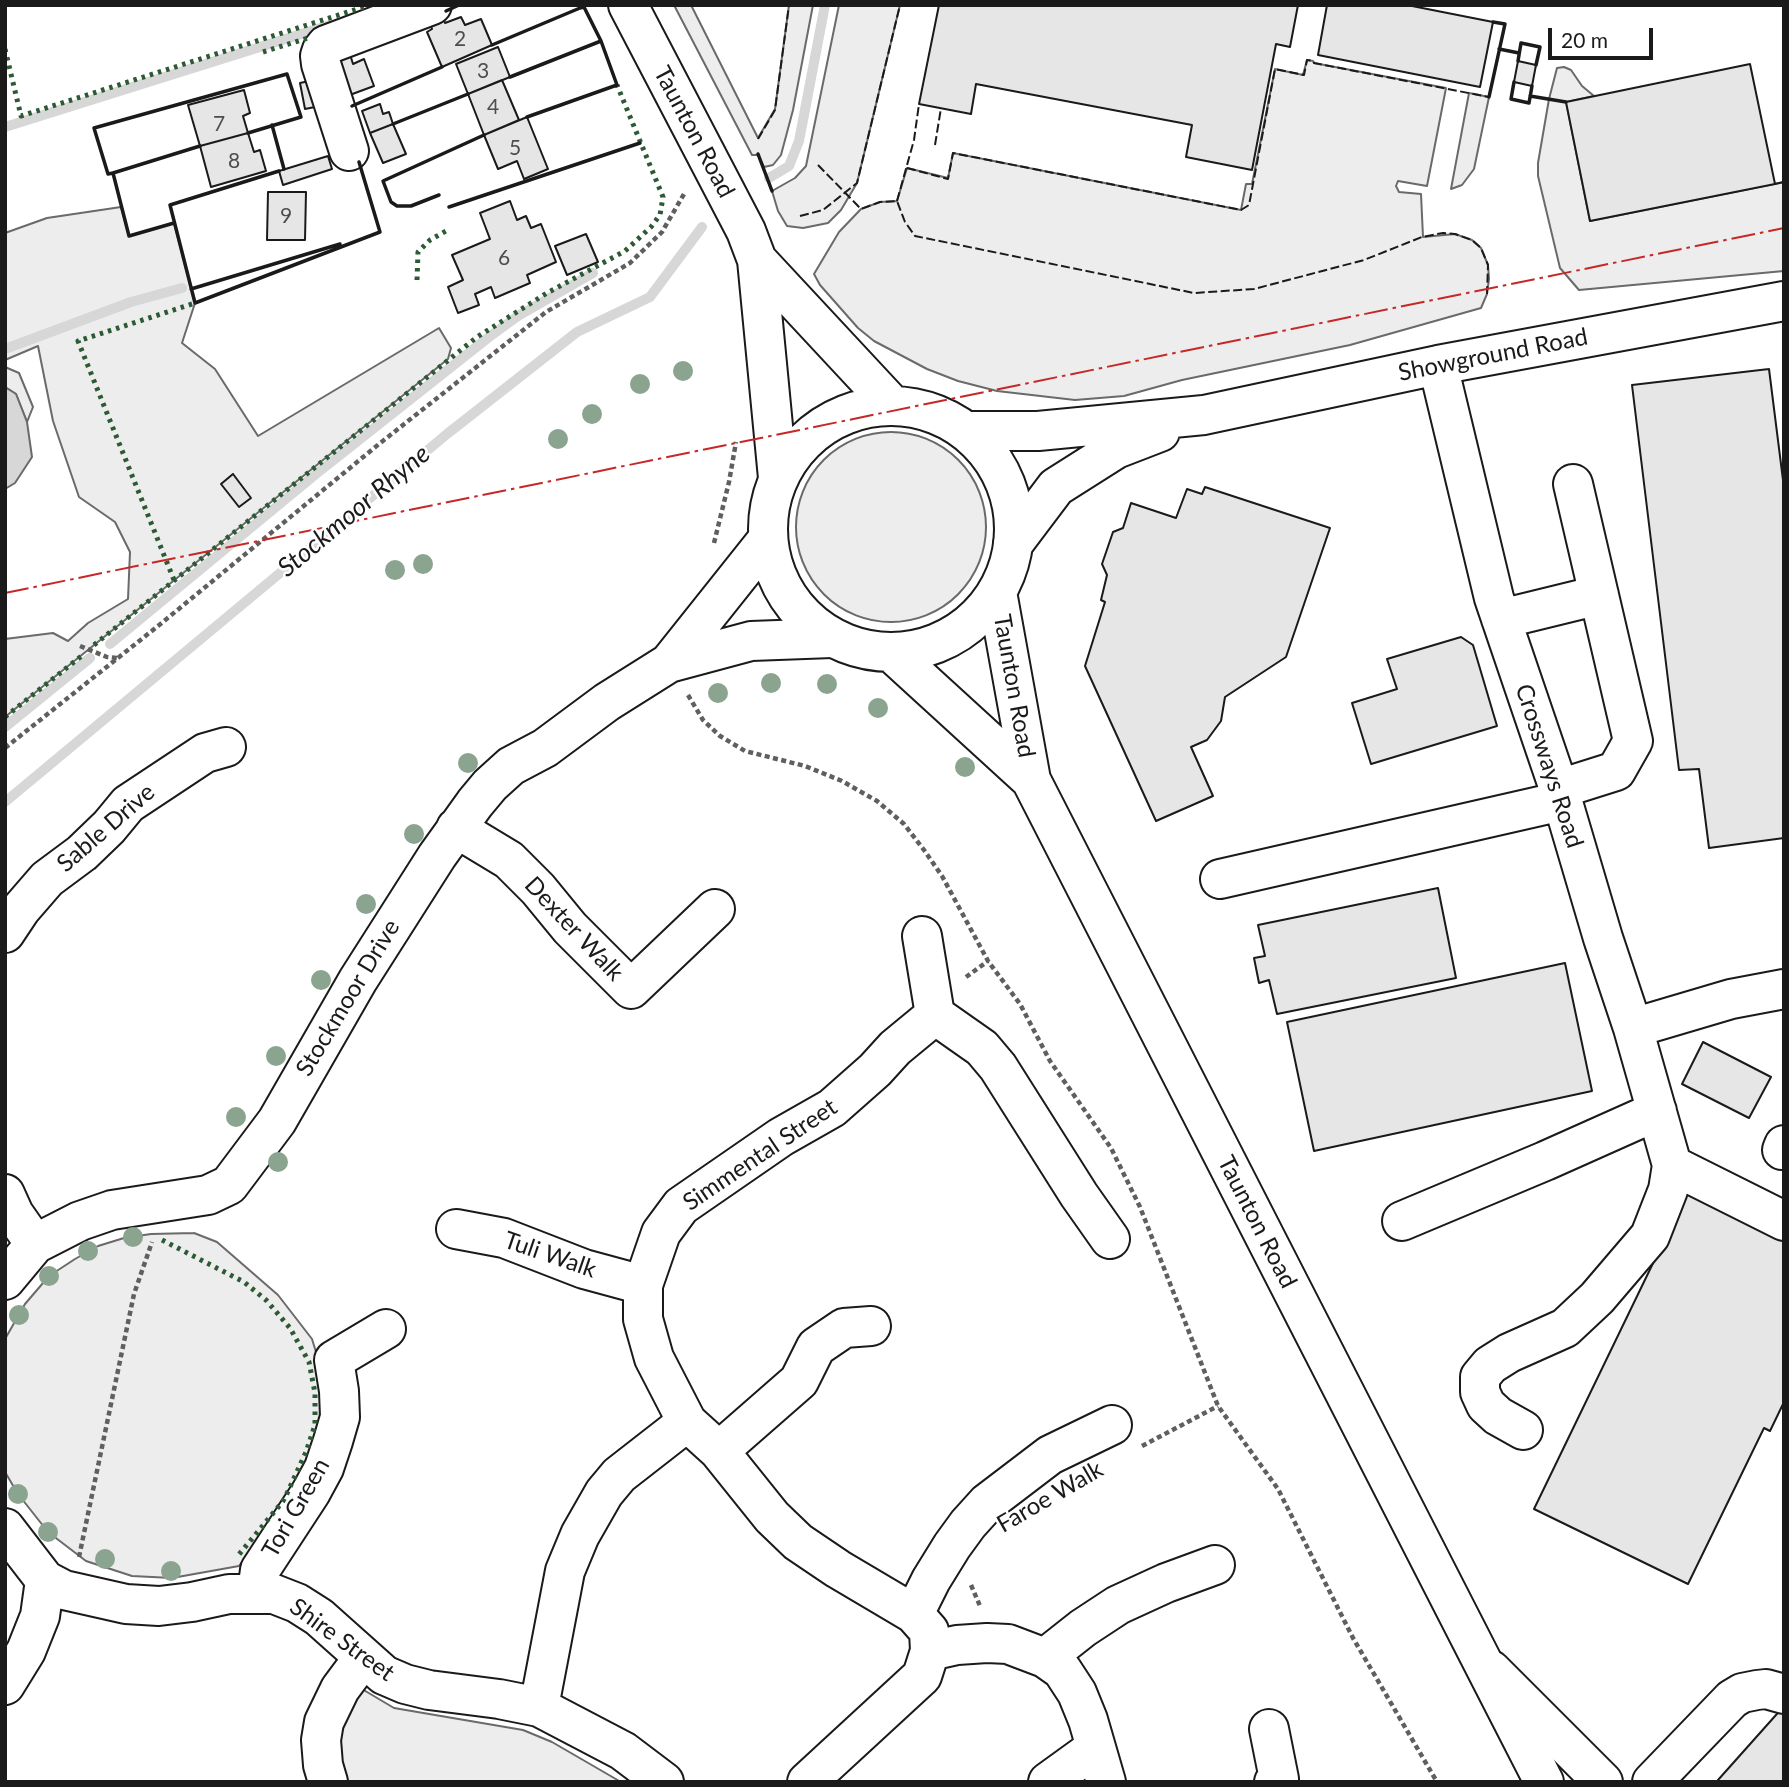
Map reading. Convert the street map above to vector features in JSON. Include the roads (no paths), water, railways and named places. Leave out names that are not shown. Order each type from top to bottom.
[{"type":"street","points":[[349,151],[321,64],[320,56],[323,50],[326,45],[432,5]]},
{"type":"street","name":"Taunton Road","points":[[628,5],[752,246],[892,405]]},
{"type":"street","name":"Taunton Road","points":[[752,246],[778,478]]},
{"type":"street","name":"Showground Road","points":[[966,431],[1038,431],[1204,415],[1437,365],[1784,301]]},
{"type":"street","name":"Crossways Road","points":[[1437,365],[1501,620],[1560,795],[1633,1028],[1672,1165]]},
{"type":"street","points":[[892,405],[917,408],[942,417],[966,431],[986,450],[1004,480],[1013,513],[1013,544],[1007,572],[997,592],[977,617],[952,636],[923,648],[891,653],[861,649],[832,638],[807,620],[789,599],[773,569],[767,540],[769,508],[778,478],[797,448],[824,425],[856,410],[892,405]]},
{"type":"street","name":"Showground Road","points":[[1013,544],[1056,487],[1116,449],[1204,415]]},
{"type":"street","points":[[1220,879],[1560,795],[1616,771],[1633,741],[1573,484]]},
{"type":"street","name":"Stockmoor Drive","points":[[669,663],[767,540]]},
{"type":"street","name":"Taunton Road","points":[[997,592],[1031,780],[1544,1782]]},
{"type":"street","points":[[1501,620],[1600,595]]},
{"type":"street","name":"Stockmoor Drive","points":[[5,1280],[35,1244],[80,1221],[112,1210],[208,1195],[229,1185],[277,1121],[407,900],[456,828],[490,785],[511,766],[545,748],[607,702],[669,663],[751,640],[832,638]]},
{"type":"street","name":"Taunton Road","points":[[891,653],[1031,780]]},
{"type":"street","name":"Sable Drive","points":[[5,933],[21,909],[47,879],[82,853],[128,804],[205,753],[226,747]]},
{"type":"street","name":"Dexter Walk","points":[[456,828],[509,860],[538,889],[570,928],[631,989],[715,909]]},
{"type":"street","points":[[922,936],[935,1015],[982,1048],[998,1066],[1110,1239]]},
{"type":"street","points":[[1633,1028],[1731,999],[1784,989]]},
{"type":"street","name":"Simmental Street","points":[[914,1614],[798,1542],[772,1517],[719,1451],[687,1422],[654,1358],[643,1319],[643,1285],[661,1233],[681,1206],[781,1137],[832,1108],[875,1070],[895,1048],[935,1015]]},
{"type":"street","points":[[1402,1221],[1657,1111]]},
{"type":"street","points":[[1523,1430],[1498,1416],[1486,1405],[1480,1392],[1479,1377],[1490,1365],[1509,1353],[1565,1328],[1597,1298],[1650,1236],[1668,1190],[1672,1165],[1784,1221]]},
{"type":"street","points":[[5,1194],[13,1214],[35,1244]]},
{"type":"street","name":"Tuli Walk","points":[[456,1229],[504,1238],[584,1269],[643,1285]]},
{"type":"street","points":[[719,1451],[799,1381],[816,1347],[844,1328],[871,1326]]},
{"type":"street","name":"Tori Green","points":[[257,1592],[260,1570],[311,1492],[324,1468],[333,1441],[340,1416],[334,1360],[386,1329]]},
{"type":"street","points":[[539,1707],[565,1571],[580,1535],[604,1493],[619,1475],[687,1422]]},
{"type":"street","name":"Faroe Walk","points":[[914,1614],[952,1546],[987,1503],[1050,1455],[1123,1438]]},
{"type":"street","points":[[5,1528],[59,1586],[40,1616],[26,1651],[5,1685]]},
{"type":"street","points":[[1045,1658],[1118,1605],[1215,1565]]},
{"type":"street","name":"Shire Street","points":[[59,1586],[126,1604],[159,1606],[257,1592],[274,1594],[319,1618],[384,1675],[429,1690],[539,1707],[623,1751],[664,1782]]},
{"type":"street","points":[[807,1782],[922,1676],[930,1651],[929,1631],[914,1614]]},
{"type":"street","points":[[930,1651],[957,1645],[1008,1644],[1045,1658],[1062,1670],[1077,1693],[1101,1765],[1048,1782]]},
{"type":"street","points":[[328,1782],[323,1765],[321,1740],[324,1722],[340,1689],[363,1658]]},
{"type":"street","name":"Taunton Road","points":[[1484,1664],[1603,1782]]},
{"type":"street","points":[[1652,1782],[1732,1699],[1742,1693],[1766,1689],[1784,1694]]},
{"type":"street","points":[[1269,1729],[1279,1779],[1274,1782]]},
{"type":"waterway","name":"Stockmoor Rhyne","points":[[769,178],[789,166],[799,141],[825,5]]},
{"type":"waterway","points":[[5,127],[330,25]]},
{"type":"waterway","name":"Stockmoor Rhyne","points":[[5,802],[447,434],[577,332],[650,297],[702,227]]},
{"type":"waterway","points":[[110,644],[316,474],[489,337],[518,316],[593,273]]},
{"type":"waterway","points":[[5,349],[131,302],[182,288]]},
{"type":"waterway","points":[[5,727],[90,658]]}]
